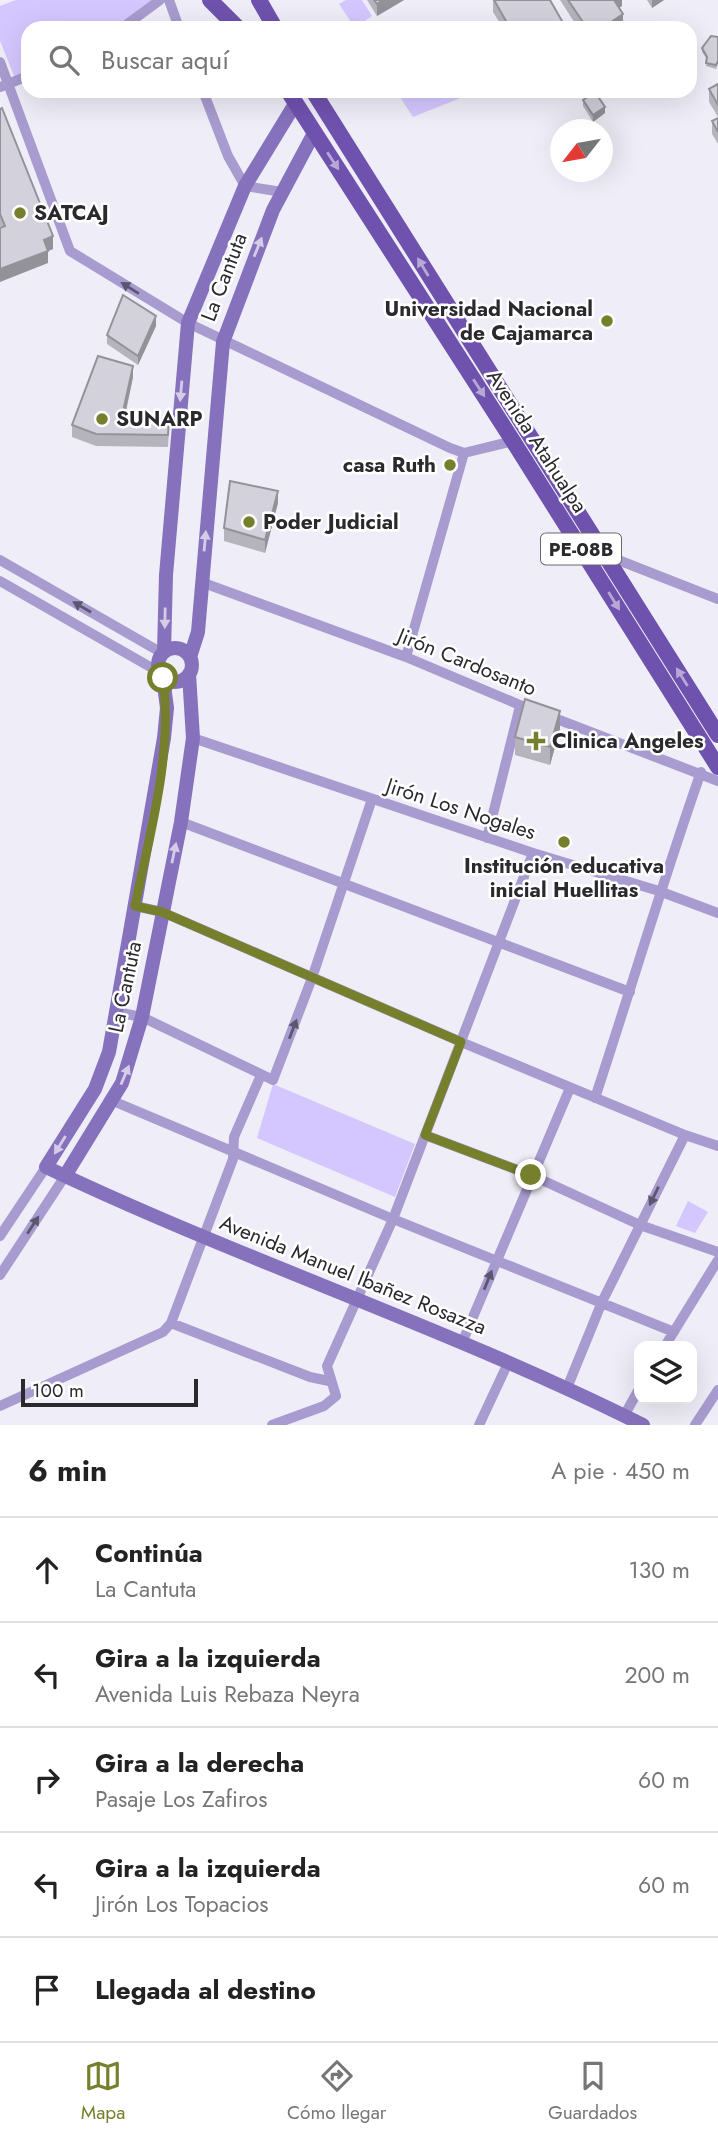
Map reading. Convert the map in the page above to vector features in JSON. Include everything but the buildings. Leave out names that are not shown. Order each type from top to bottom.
[{"type":"main road","points":[[210,0],[230,21]]},
{"type":"main road","points":[[258,0],[271,21]]},
{"type":"main road","name":"Avenida Atahualpa","points":[[292,98],[513,441],[718,767]]},
{"type":"main road","name":"Avenida Atahualpa","points":[[317,98],[718,735]]},
{"type":"street","points":[[132,21],[160,0]]},
{"type":"street","points":[[169,0],[176,21]]},
{"type":"street","points":[[0,62],[4,85],[70,251],[188,323],[223,341],[464,453],[513,441]]},
{"type":"street","points":[[4,85],[21,79]]},
{"type":"street","points":[[206,98],[228,156],[245,186],[282,192]]},
{"type":"street","name":"La Cantuta","points":[[0,1237],[46,1167],[103,1069],[152,822],[164,738],[167,708],[158,660],[163,652],[166,575],[188,323],[245,186],[292,98]]},
{"type":"street","name":"La Cantuta","points":[[0,1275],[113,1101],[130,1063],[142,1017],[181,822],[192,738],[190,657],[198,632],[223,341],[236,301],[282,192],[314,133]]},
{"type":"street","points":[[406,657],[464,453]]},
{"type":"street","points":[[607,556],[718,599]]},
{"type":"street","points":[[0,560],[163,652],[181,649],[190,657]]},
{"type":"street","points":[[0,581],[161,675],[180,681],[189,674]]},
{"type":"street","name":"Jirón Cardosanto","points":[[201,582],[406,657],[520,706],[701,772],[718,781]]},
{"type":"street","points":[[487,838],[520,706]]},
{"type":"street","name":"Jirón Los Nogales","points":[[192,738],[487,838],[659,891],[718,914]]},
{"type":"street","points":[[595,1098],[630,992],[659,891],[701,772]]},
{"type":"street","points":[[116,1012],[142,1017],[273,1080],[312,978],[372,799]]},
{"type":"street","points":[[181,822],[630,992]]},
{"type":"street","points":[[272,1425],[333,1401],[336,1390],[329,1381],[327,1366],[359,1301],[393,1219],[533,853]]},
{"type":"street","points":[[135,906],[162,912],[570,1088],[718,1146]]},
{"type":"street","points":[[0,1406],[163,1332],[171,1323],[233,1152],[234,1137],[261,1075]]},
{"type":"street","points":[[462,1343],[570,1088]]},
{"type":"street","points":[[113,1101],[393,1219],[496,1258],[674,1332]]},
{"type":"street","points":[[425,1135],[531,1175],[640,1224],[718,1252]]},
{"type":"street","points":[[567,1388],[602,1302],[685,1135]]},
{"type":"street","name":"Avenida Manuel Ibañez Rosazza","points":[[46,1167],[202,1236],[567,1388],[643,1425]]},
{"type":"street","points":[[668,1341],[718,1260]]},
{"type":"street","points":[[171,1323],[310,1377],[329,1381]]},
{"type":"street","points":[[479,1425],[508,1363]]},
{"type":"street","points":[[695,1425],[718,1390]]},
{"type":"street","points":[[624,1416],[634,1399]]},
{"type":"shaded area","points":[[16,0],[165,0],[138,21],[21,21],[21,81],[17,83],[0,41],[0,6]]},
{"type":"shaded area","points":[[346,0],[362,0],[372,16],[365,21],[350,21],[339,4]]},
{"type":"shaded area","points":[[401,98],[460,98],[413,117]]},
{"type":"shaded area","points":[[273,1084],[415,1144],[395,1197],[257,1138]]},
{"type":"shaded area","points":[[688,1201],[708,1212],[695,1233],[676,1226]]},
{"type":"place","name":"SATCAJ","points":[[20,213]]},
{"type":"place","name":"Universidad Nacional de Cajamarca","points":[[607,321]]},
{"type":"place","name":"SUNARP","points":[[102,419]]},
{"type":"place","name":"casa Ruth","points":[[450,465]]},
{"type":"place","name":"Poder Judicial","points":[[249,522]]},
{"type":"place","name":"Clinica Angeles","points":[[536,741]]},
{"type":"place","name":"Institución educativa inicial Huellitas","points":[[564,842]]},
{"type":"route","points":[[163,678],[167,708],[164,738],[152,822],[135,906],[162,912],[461,1042],[425,1135],[531,1175]]}]
